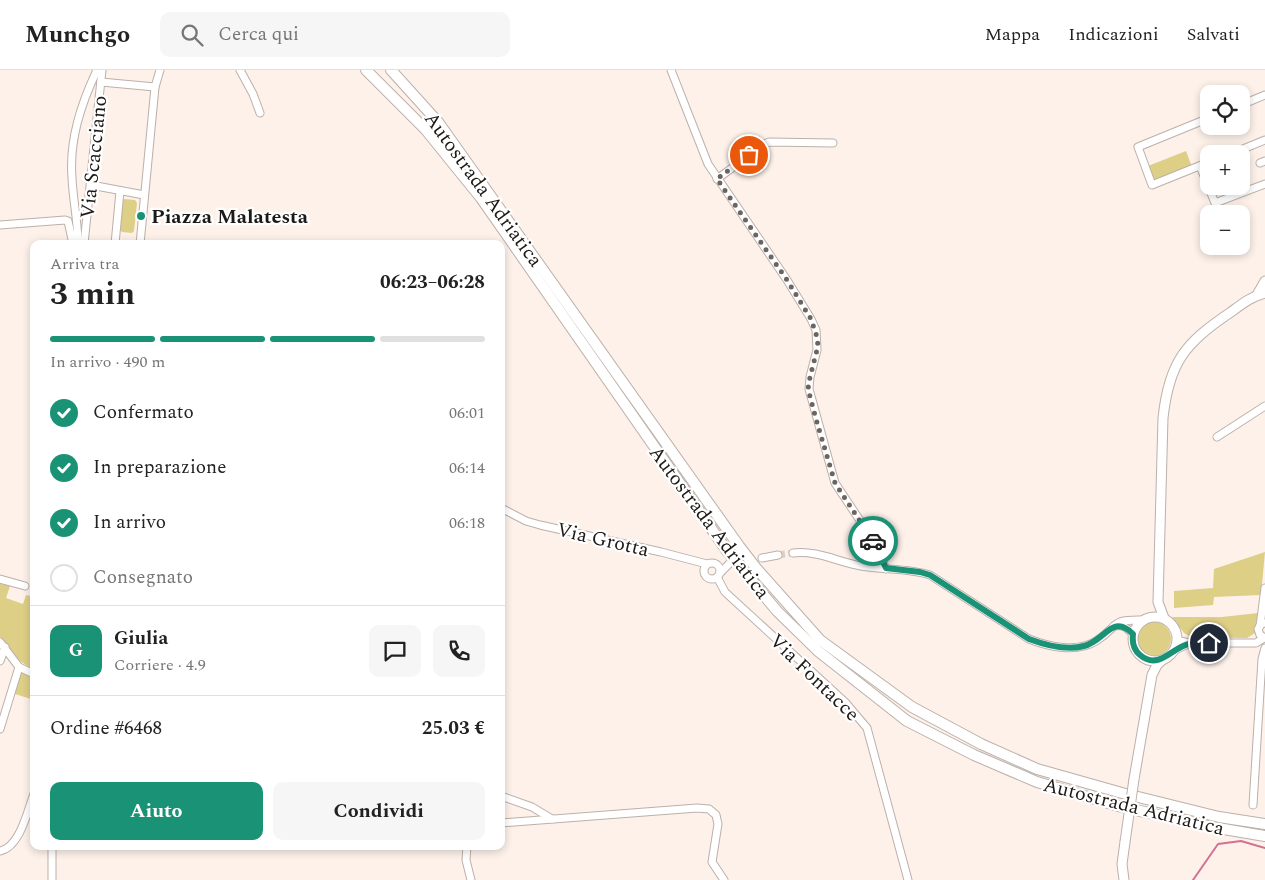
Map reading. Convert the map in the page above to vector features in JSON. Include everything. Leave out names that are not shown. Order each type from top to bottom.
[{"type":"highway","name":"Autostrada Adriatica","points":[[366,70],[426,130],[481,198],[727,551],[778,611],[818,651],[907,720],[974,755],[1037,782],[1122,807],[1212,827],[1265,836]]},
{"type":"highway","name":"Autostrada Adriatica","points":[[391,70],[438,122],[750,560],[820,640],[912,707],[981,744],[1037,768],[1122,794],[1219,816],[1265,824]]},
{"type":"main road","points":[[1124,880],[1122,864],[1125,842],[1152,675],[1157,665],[1173,651],[1177,639],[1174,627],[1164,618],[1158,602],[1165,396],[1170,376],[1182,355],[1196,338],[1220,319],[1261,294],[1265,281]]},
{"type":"main road","points":[[1152,675],[1146,659],[1136,649],[1133,642],[1133,634],[1136,627],[1147,618],[1158,602]]},
{"type":"main road","points":[[1147,618],[1164,618]]},
{"type":"main road","points":[[1146,659],[1154,661],[1163,659]]},
{"type":"street","points":[[78,240],[72,179],[74,135],[83,104],[97,70]]},
{"type":"street","name":"Via Scacciano","points":[[84,240],[102,70]]},
{"type":"street","points":[[140,240],[155,87],[160,70]]},
{"type":"street","points":[[240,70],[253,94],[260,113]]},
{"type":"street","points":[[671,70],[705,157],[717,179],[782,272],[811,319],[818,340],[808,389],[832,475],[840,493],[873,540],[886,568]]},
{"type":"street","points":[[101,82],[155,87]]},
{"type":"street","points":[[1250,101],[1265,95]]},
{"type":"street","points":[[1200,122],[1138,147],[1152,185],[1200,166]]},
{"type":"street","points":[[1250,146],[1265,140]]},
{"type":"street","points":[[717,179],[769,142],[833,144]]},
{"type":"street","points":[[1250,190],[1265,184]]},
{"type":"street","points":[[91,185],[144,195]]},
{"type":"street","points":[[115,240],[120,191]]},
{"type":"street","points":[[1212,195],[1215,203],[1236,195]]},
{"type":"street","points":[[0,225],[65,220],[68,221],[70,226],[72,240]]},
{"type":"street","points":[[1217,437],[1265,406]]},
{"type":"street","name":"Via Grotta","points":[[505,510],[526,521],[540,525],[707,564]]},
{"type":"street","points":[[793,553],[812,552],[861,566],[920,572],[930,575],[1029,639],[1042,644],[1082,647],[1098,640],[1119,621],[1147,618]]},
{"type":"street","points":[[762,558],[778,556]]},
{"type":"street","points":[[712,562],[718,564],[720,568],[719,575],[712,579],[705,576],[704,568],[707,564],[712,562]]},
{"type":"street","name":"Via Fontacce","points":[[719,575],[725,592],[845,702],[867,728],[908,880]]},
{"type":"street","points":[[0,579],[25,586]]},
{"type":"street","points":[[1177,639],[1180,642],[1190,643],[1256,643],[1264,638],[1260,614],[1265,588]]},
{"type":"street","points":[[1263,606],[1265,618]]},
{"type":"street","points":[[1111,627],[1122,625],[1127,627],[1133,634]]},
{"type":"street","points":[[1246,642],[1254,638],[1261,627]]},
{"type":"street","points":[[1173,651],[1190,643]]},
{"type":"street","points":[[0,661],[2,645]]},
{"type":"street","points":[[2,645],[19,666],[30,672]]},
{"type":"street","points":[[1253,805],[1262,659],[1265,648]]},
{"type":"street","points":[[0,729],[19,666]]},
{"type":"street","points":[[505,797],[532,807],[552,819]]},
{"type":"street","points":[[0,851],[10,847],[16,840],[30,804]]},
{"type":"street","points":[[505,824],[697,808],[709,809],[716,815],[718,824],[712,862],[724,880]]},
{"type":"street","points":[[52,850],[52,880]]},
{"type":"street","points":[[467,850],[466,860],[472,880]]},
{"type":"shaded area","points":[[1186,151],[1192,167],[1154,182],[1148,166]]},
{"type":"shaded area","points":[[124,199],[135,200],[137,203],[134,231],[132,233],[122,232],[119,229],[121,202]]},
{"type":"shaded area","points":[[1265,552],[1261,595],[1214,597],[1213,605],[1174,608],[1174,591],[1213,588],[1214,569]]},
{"type":"shaded area","points":[[0,583],[10,586],[6,598],[23,604],[26,595],[30,596],[30,667],[20,661],[0,637]]},
{"type":"shaded area","points":[[1258,613],[1255,633],[1247,638],[1191,637],[1184,633],[1172,617],[1222,617]]},
{"type":"shaded area","points":[[1154,622],[1166,627],[1171,639],[1166,651],[1154,656],[1142,651],[1137,639],[1142,627]]},
{"type":"shaded area","points":[[21,672],[30,676],[30,699],[15,694]]},
{"type":"waterway","points":[[1193,880],[1218,844],[1241,841],[1265,848]]},
{"type":"tunnel","points":[[778,555],[793,553]]},
{"type":"way so far","points":[[749,155],[717,179],[787,280],[816,330],[817,350],[808,389],[816,419],[835,483],[873,541]]},
{"type":"place","name":"Piazza Malatesta","points":[[141,216]]},
{"type":"route","points":[[873,541],[886,568],[930,575],[1016,631],[1042,644],[1082,647],[1098,640],[1111,627],[1122,625],[1127,627],[1133,634],[1134,646],[1138,652],[1143,657],[1154,661],[1163,659],[1178,647],[1190,643],[1209,643]]}]
